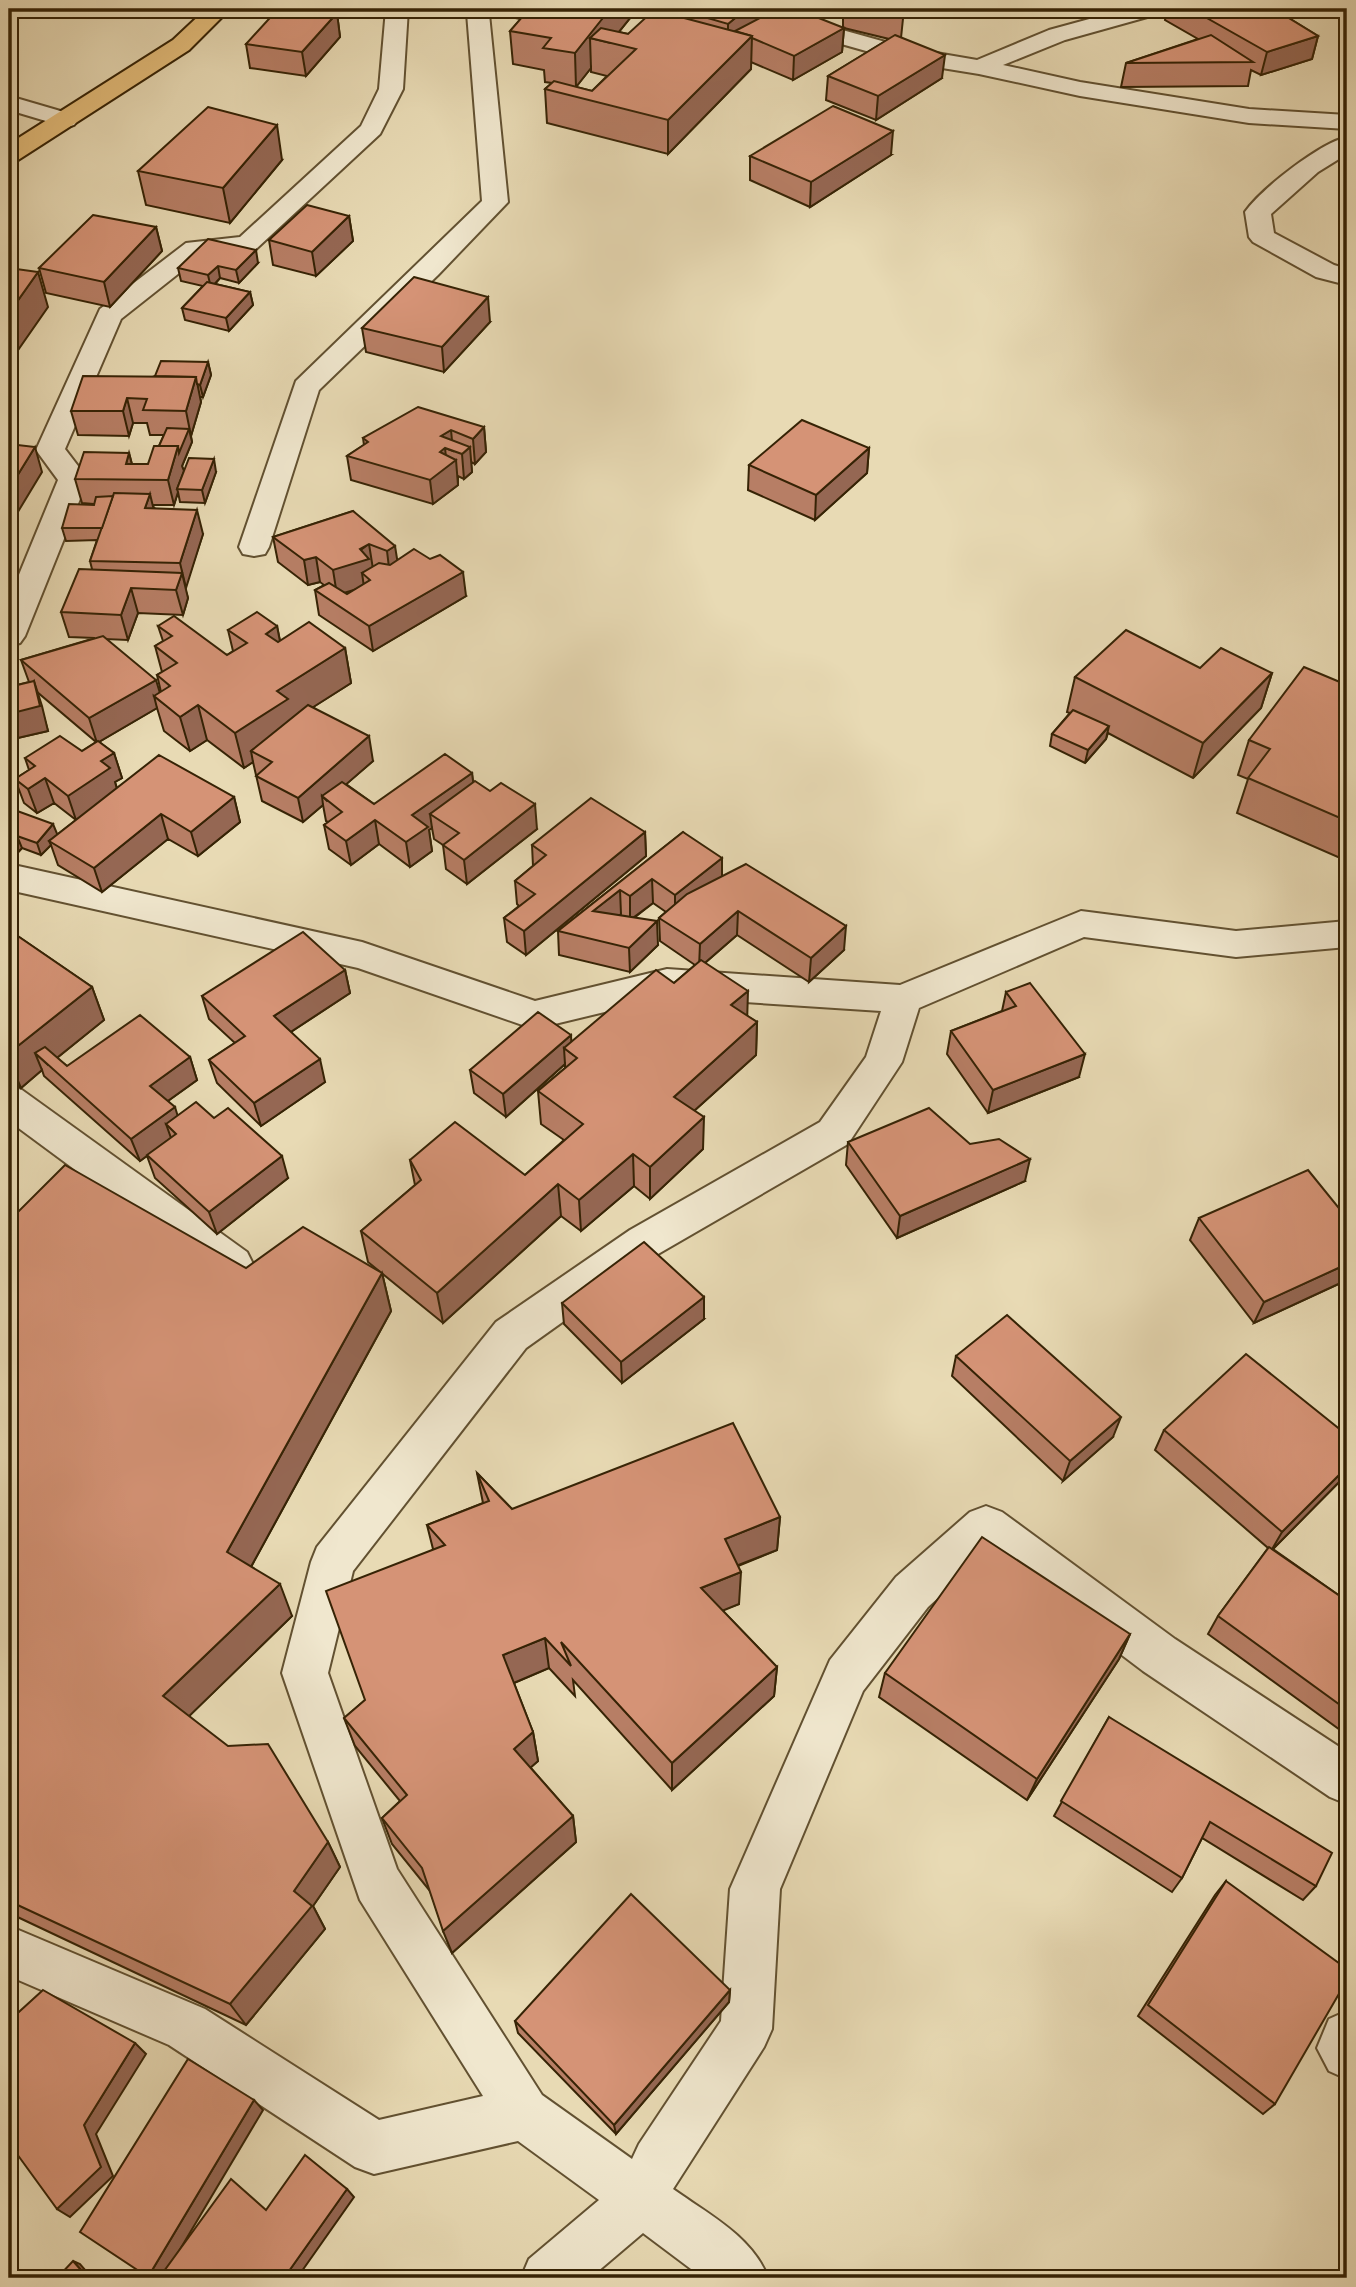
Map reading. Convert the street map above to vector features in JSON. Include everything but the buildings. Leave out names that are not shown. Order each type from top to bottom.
[{"type":"main road","points":[[9,155],[181,45],[219,9]]},
{"type":"street","points":[[9,636],[73,479],[50,450],[109,315],[195,248],[247,244],[371,129],[391,89],[397,9]]},
{"type":"street","points":[[254,547],[306,387],[495,202],[478,13],[482,9]]},
{"type":"street","points":[[743,9],[905,55],[979,67],[1080,89],[1249,116],[1347,122]]},
{"type":"street","points":[[979,67],[1057,35],[1150,9]]},
{"type":"street","points":[[9,103],[66,120]]},
{"type":"street","points":[[1347,144],[1309,167],[1258,212],[1262,237],[1325,271],[1347,277]]},
{"type":"street","points":[[9,877],[362,955],[534,1014],[667,983],[903,999],[1081,924],[1236,944],[1347,934]]},
{"type":"street","points":[[741,2278],[717,2254],[524,2113],[377,1883],[305,1673],[333,1562],[511,1335],[644,1242],[834,1133],[883,1062],[903,999]]},
{"type":"street","points":[[9,1101],[233,1264]]},
{"type":"street","points":[[548,2278],[641,2200],[658,2162],[746,2029],[755,1889],[846,1676],[912,1592],[986,1526],[1159,1655],[1347,1780]]},
{"type":"street","points":[[9,1951],[187,2027],[374,2148],[524,2113]]},
{"type":"street","points":[[1347,2037],[1343,2048],[1347,2053]]}]
